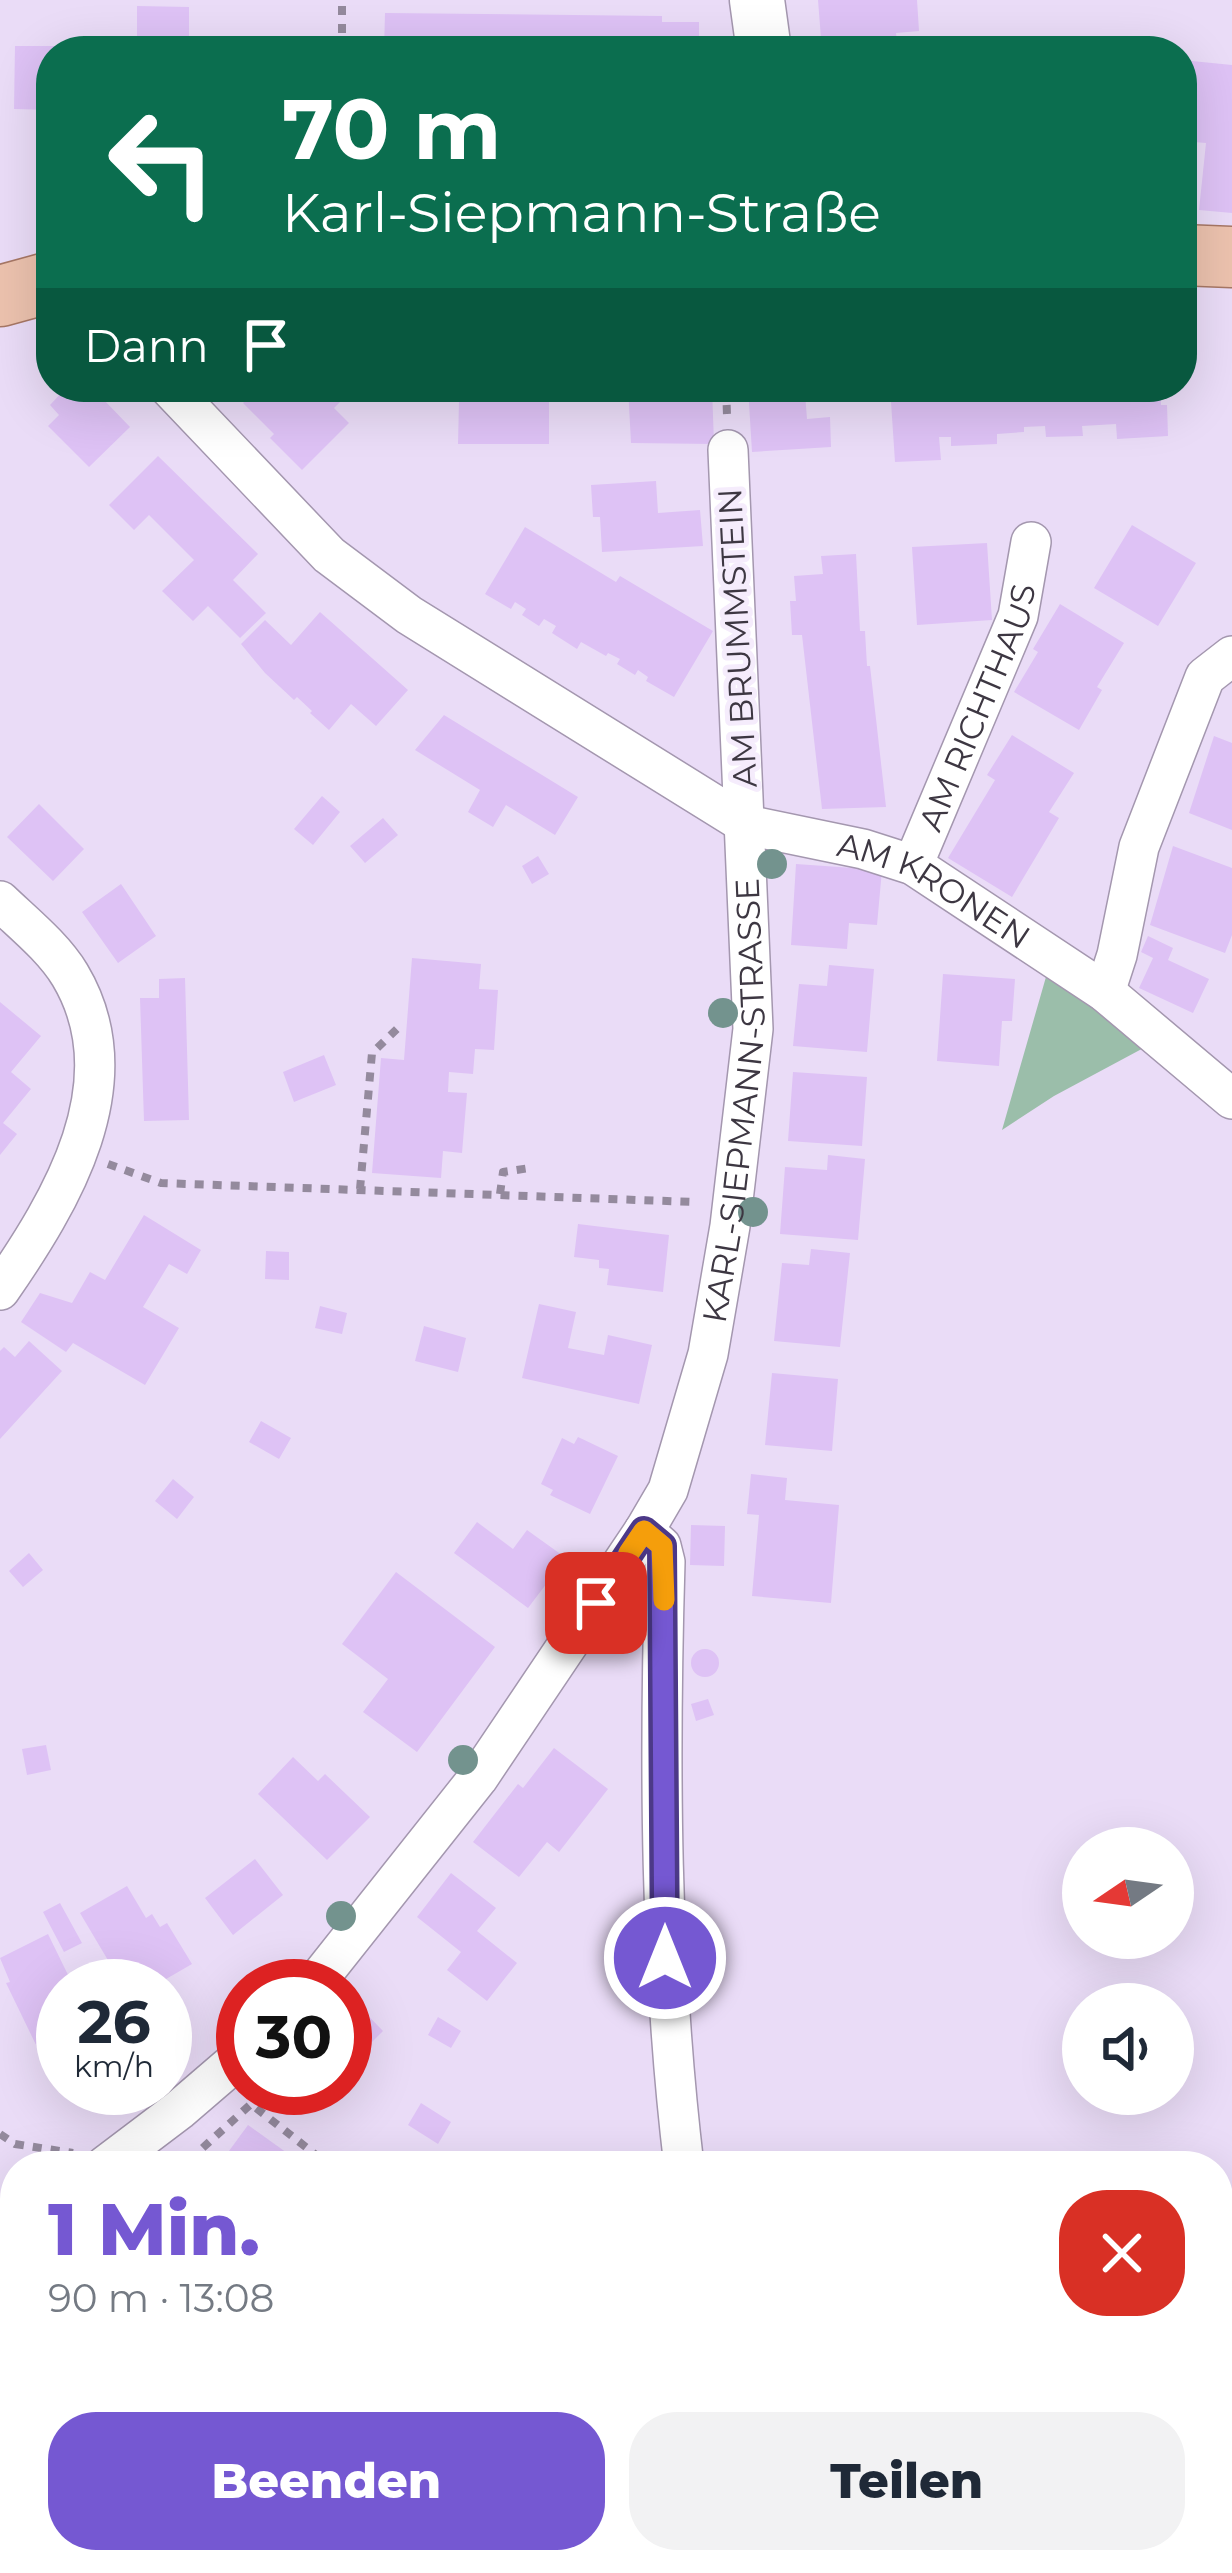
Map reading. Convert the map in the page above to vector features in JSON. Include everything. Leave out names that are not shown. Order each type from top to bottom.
[{"type":"main road","points":[[1197,256],[1232,257]]},
{"type":"main road","points":[[0,296],[36,286]]},
{"type":"street","points":[[757,0],[762,36]]},
{"type":"street","points":[[183,402],[329,556],[428,627],[747,825]]},
{"type":"street","name":"AM BRUMMSTEIN","points":[[728,450],[747,825]]},
{"type":"street","name":"AM RICHTHAUS","points":[[913,866],[1018,616],[1031,542]]},
{"type":"street","points":[[1105,992],[1118,955],[1139,847],[1205,677],[1232,656]]},
{"type":"street","name":"AM KRONEN","points":[[747,825],[863,849],[913,866],[1105,992],[1232,1099]]},
{"type":"street","name":"KARL-SIEPMANN-STRASSE","points":[[334,1959],[478,1778],[668,1490],[708,1354],[733,1204],[753,1028],[747,825]]},
{"type":"street","points":[[0,901],[68,973],[86,1008],[93,1043],[90,1116],[80,1153],[44,1228],[0,1291]]},
{"type":"street","points":[[644,1531],[662,1546],[664,1562],[665,1958],[683,2151]]},
{"type":"street","points":[[107,2151],[153,2129],[216,2077]]},
{"type":"path","points":[[342,0],[342,36]]},
{"type":"path","points":[[360,1190],[372,1053],[402,1024]]},
{"type":"path","points":[[80,1153],[161,1184],[733,1204]]},
{"type":"path","points":[[500,1194],[503,1172],[530,1168]]},
{"type":"path","points":[[199,2151],[250,2104],[311,2151]]},
{"type":"path","points":[[153,2129],[173,2151]]},
{"type":"path","points":[[0,2134],[15,2144],[50,2151]]},
{"type":"green space","points":[[1050,963],[1151,1044],[1002,1130]]},
{"type":"building","points":[[818,0],[917,0],[919,31],[896,36],[821,36]]},
{"type":"building","points":[[137,6],[189,7],[189,36],[137,36]]},
{"type":"building","points":[[385,13],[662,16],[662,22],[699,22],[699,36],[384,36]]},
{"type":"building","points":[[15,46],[36,46],[36,110],[14,109]]},
{"type":"building","points":[[1197,62],[1232,65],[1232,213],[1199,210],[1206,143],[1197,142]]},
{"type":"building","points":[[106,402],[130,427],[89,467],[48,426],[59,415],[50,405]]},
{"type":"building","points":[[340,402],[334,408],[349,423],[302,470],[243,403]]},
{"type":"building","points":[[459,402],[549,402],[549,444],[458,444]]},
{"type":"building","points":[[629,402],[713,402],[714,444],[631,443]]},
{"type":"building","points":[[749,402],[806,402],[807,419],[830,417],[831,447],[752,452]]},
{"type":"building","points":[[891,402],[1167,405],[1168,436],[1117,439],[1116,424],[1082,426],[1083,436],[1046,437],[1045,426],[1024,427],[1024,432],[997,434],[997,444],[951,446],[951,437],[939,437],[941,460],[895,462]]},
{"type":"building","points":[[158,456],[258,554],[233,580],[266,613],[240,638],[208,606],[193,621],[162,591],[194,560],[149,515],[134,530],[109,505]]},
{"type":"building","points":[[656,481],[658,513],[700,510],[703,546],[602,552],[600,517],[593,517],[591,485]]},
{"type":"building","points":[[1132,525],[1196,563],[1158,626],[1094,588]]},
{"type":"building","points":[[525,527],[616,582],[620,576],[713,631],[674,697],[646,681],[648,677],[638,670],[635,675],[617,664],[620,659],[581,642],[577,649],[552,633],[556,626],[544,619],[539,626],[522,615],[526,609],[515,602],[511,609],[485,594]]},
{"type":"building","points":[[987,543],[992,620],[917,625],[912,547]]},
{"type":"building","points":[[856,554],[860,631],[865,631],[886,807],[822,809],[802,635],[792,635],[790,601],[796,601],[794,576],[823,574],[821,556]]},
{"type":"building","points":[[1060,604],[1124,643],[1097,687],[1102,690],[1079,730],[1014,692]]},
{"type":"building","points":[[320,612],[408,690],[376,726],[351,704],[329,730],[265,673],[241,644],[265,620],[291,645]]},
{"type":"building","points":[[444,715],[578,797],[555,835],[506,805],[493,827],[468,812],[480,790],[415,750]]},
{"type":"building","points":[[1012,735],[1074,773],[1049,812],[1059,818],[1012,897],[948,858],[995,780],[987,775]]},
{"type":"building","points":[[1214,736],[1232,743],[1232,830],[1189,813]]},
{"type":"building","points":[[322,796],[340,812],[313,845],[294,829]]},
{"type":"building","points":[[39,804],[84,849],[53,881],[7,837]]},
{"type":"building","points":[[383,818],[398,835],[365,863],[350,846]]},
{"type":"building","points":[[1173,846],[1232,868],[1232,935],[1225,953],[1150,925]]},
{"type":"building","points":[[538,856],[549,874],[532,884],[522,866]]},
{"type":"building","points":[[796,864],[882,870],[877,925],[849,923],[847,949],[791,945]]},
{"type":"building","points":[[121,884],[156,936],[118,963],[82,912]]},
{"type":"building","points":[[1148,936],[1173,948],[1168,960],[1209,979],[1193,1013],[1139,988],[1153,958],[1141,952]]},
{"type":"building","points":[[412,958],[481,964],[479,989],[498,990],[494,1050],[475,1049],[473,1074],[449,1072],[448,1092],[467,1093],[462,1153],[443,1151],[441,1178],[372,1173],[381,1058],[404,1060]]},
{"type":"building","points":[[829,965],[874,969],[867,1052],[793,1046],[799,984],[827,986]]},
{"type":"building","points":[[943,974],[1015,979],[1012,1021],[1002,1021],[999,1066],[937,1061]]},
{"type":"building","points":[[185,978],[189,1120],[144,1121],[140,998],[159,998],[159,979]]},
{"type":"building","points":[[0,1002],[41,1036],[11,1072],[31,1089],[3,1123],[17,1134],[0,1155]]},
{"type":"building","points":[[324,1055],[336,1085],[294,1102],[283,1072]]},
{"type":"building","points":[[793,1072],[867,1077],[862,1146],[788,1141]]},
{"type":"building","points":[[828,1155],[865,1159],[858,1240],[780,1234],[785,1167],[827,1170]]},
{"type":"building","points":[[144,1215],[201,1250],[187,1274],[169,1264],[143,1307],[179,1328],[145,1385],[73,1343],[66,1352],[21,1322],[40,1293],[72,1303],[90,1272],[105,1280]]},
{"type":"building","points":[[578,1224],[669,1235],[663,1292],[607,1285],[609,1269],[599,1268],[599,1260],[574,1257]]},
{"type":"building","points":[[811,1249],[850,1253],[840,1347],[774,1341],[782,1263],[809,1265]]},
{"type":"building","points":[[266,1251],[289,1252],[289,1280],[265,1279]]},
{"type":"building","points":[[539,1304],[576,1312],[568,1348],[604,1355],[608,1335],[652,1345],[639,1404],[522,1378]]},
{"type":"building","points":[[320,1306],[347,1313],[342,1334],[315,1328]]},
{"type":"building","points":[[424,1326],[466,1338],[458,1372],[415,1361]]},
{"type":"building","points":[[29,1341],[62,1371],[0,1439],[0,1351],[4,1347],[15,1357]]},
{"type":"building","points":[[772,1373],[838,1379],[832,1451],[765,1445]]},
{"type":"building","points":[[261,1421],[291,1438],[279,1459],[249,1442]]},
{"type":"building","points":[[578,1437],[618,1456],[590,1514],[550,1495],[553,1490],[541,1484],[562,1438],[574,1444]]},
{"type":"building","points":[[751,1474],[787,1478],[785,1500],[839,1505],[831,1603],[752,1596],[759,1515],[747,1514]]},
{"type":"building","points":[[173,1479],[194,1497],[177,1519],[155,1501]]},
{"type":"building","points":[[477,1522],[513,1549],[527,1530],[566,1558],[528,1608],[454,1553]]},
{"type":"building","points":[[691,1525],[725,1526],[724,1566],[690,1565]]},
{"type":"building","points":[[29,1553],[43,1570],[23,1587],[9,1571]]},
{"type":"building","points":[[396,1572],[495,1647],[417,1752],[363,1712],[388,1679],[342,1644]]},
{"type":"building","points":[[705,1649],[715,1653],[719,1663],[715,1673],[705,1677],[695,1673],[691,1663],[695,1653]]},
{"type":"building","points":[[708,1699],[714,1715],[696,1721],[691,1704]]},
{"type":"building","points":[[46,1745],[51,1770],[27,1775],[22,1749]]},
{"type":"building","points":[[554,1748],[608,1789],[559,1852],[547,1842],[519,1877],[473,1842],[518,1784],[523,1788]]},
{"type":"building","points":[[293,1757],[318,1781],[325,1774],[370,1817],[327,1860],[258,1794]]},
{"type":"building","points":[[255,1859],[283,1895],[233,1935],[205,1898]]},
{"type":"building","points":[[451,1873],[496,1908],[477,1931],[517,1963],[487,2001],[447,1970],[461,1952],[417,1917]]},
{"type":"building","points":[[127,1886],[146,1918],[152,1914],[160,1927],[167,1923],[189,1959],[107,1959],[80,1913]]},
{"type":"building","points":[[60,1903],[82,1943],[64,1952],[43,1912]]},
{"type":"building","points":[[48,1934],[60,1959],[36,1959],[36,2045],[6,1983],[10,1982],[0,1958]]},
{"type":"building","points":[[438,2017],[461,2031],[451,2048],[428,2035]]},
{"type":"building","points":[[372,2020],[383,2031],[372,2042]]},
{"type":"building","points":[[421,2103],[451,2122],[438,2144],[408,2125]]},
{"type":"building","points":[[248,2125],[284,2151],[229,2151]]},
{"type":"slow traffic","points":[[629,1553],[644,1531],[662,1546],[664,1600]]},
{"type":"route","points":[[596,1603],[644,1531],[662,1546],[665,1958]]}]
